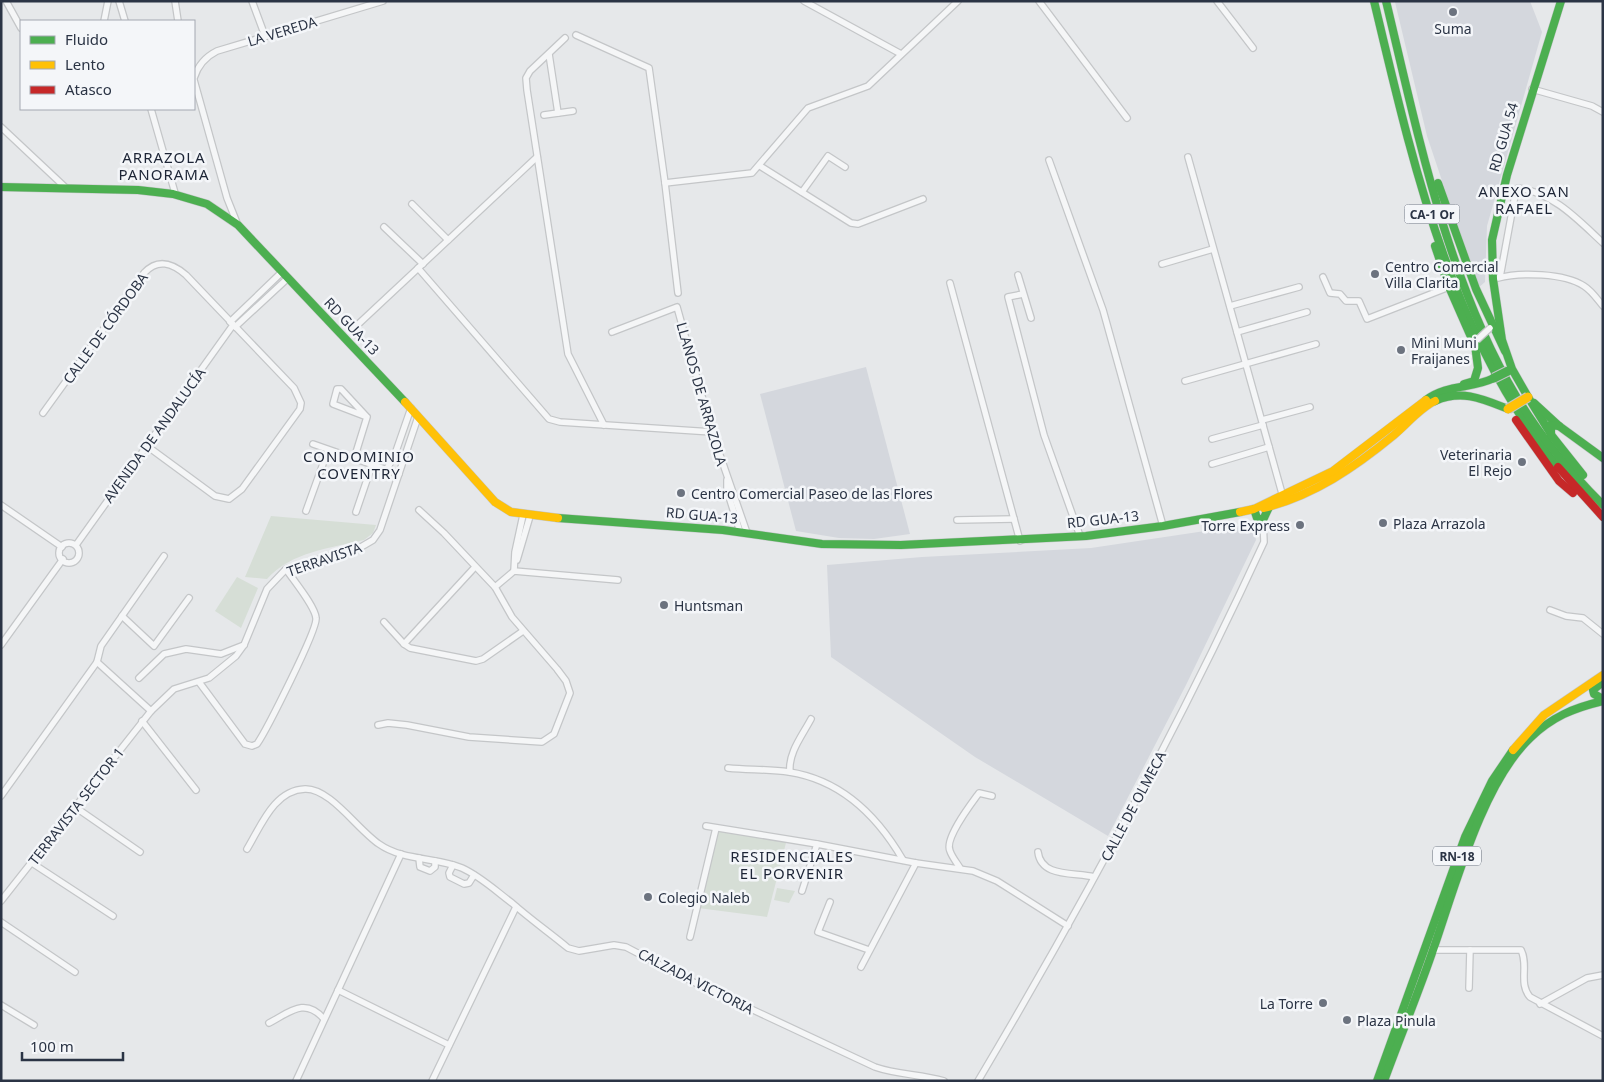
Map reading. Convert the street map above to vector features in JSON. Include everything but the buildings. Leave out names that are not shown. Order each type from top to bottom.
[{"type":"main road","name":"CA-1 Or","points":[[1375,1],[1406,134],[1451,274],[1485,353],[1525,423],[1554,462],[1599,502]]},
{"type":"main road","points":[[1382,1],[1401,78],[1406,82],[1399,103]]},
{"type":"main road","name":"CA-1 Or","points":[[1386,1],[1431,181],[1460,270],[1490,348],[1515,394],[1536,426],[1569,469],[1599,502],[1603,517]]},
{"type":"main road","name":"RD GUA 54","points":[[1561,3],[1532,89],[1494,229],[1498,310],[1510,370],[1552,436],[1588,481],[1599,502]]},
{"type":"main road","points":[[1418,131],[1490,327],[1505,350]]},
{"type":"main road","points":[[1406,134],[1418,190],[1449,287],[1508,409],[1558,481],[1603,523]]},
{"type":"main road","name":"RD GUA-13","points":[[1,186],[174,190],[212,206],[238,225],[411,408],[495,502],[511,512],[526,516],[679,526],[830,544],[901,545],[1020,541],[1080,536],[1163,526],[1244,512],[1257,515],[1264,503],[1283,501],[1335,479],[1432,402],[1448,394],[1478,396],[1508,409]]},
{"type":"main road","points":[[1447,387],[1475,380],[1478,368],[1476,343]]},
{"type":"main road","name":"RD GUA-13","points":[[1283,501],[1333,471],[1426,398],[1447,387],[1476,386],[1510,370]]},
{"type":"main road","points":[[1508,409],[1528,397],[1559,426],[1603,458]]},
{"type":"main road","points":[[1552,436],[1551,425],[1559,426]]},
{"type":"main road","points":[[1580,500],[1599,502]]},
{"type":"main road","points":[[1257,515],[1283,501]]},
{"type":"main road","points":[[1257,515],[1269,507]]},
{"type":"main road","name":"RN-18","points":[[1377,1081],[1450,874],[1481,803],[1508,755],[1528,730],[1554,707],[1603,676]]},
{"type":"main road","points":[[1603,682],[1593,690],[1594,694],[1603,700]]},
{"type":"main road","name":"RN-18","points":[[1384,1081],[1488,802],[1514,758],[1552,718],[1576,707],[1603,700]]},
{"type":"main road","points":[[1481,803],[1487,779]]},
{"type":"street","points":[[6,1],[20,26]]},
{"type":"street","points":[[104,20],[108,1]]},
{"type":"street","points":[[119,1],[125,20]]},
{"type":"street","points":[[175,1],[178,20]]},
{"type":"street","points":[[252,1],[265,36]]},
{"type":"street","name":"LA VEREDA","points":[[195,76],[198,66],[210,54],[383,1]]},
{"type":"street","points":[[804,1],[901,54]]},
{"type":"street","points":[[666,183],[747,174],[760,166],[808,108],[868,86],[958,1]]},
{"type":"street","points":[[1039,1],[1127,118]]},
{"type":"street","points":[[1217,1],[1253,48]]},
{"type":"street","points":[[576,35],[649,68],[666,183],[678,293]]},
{"type":"street","points":[[565,38],[526,78],[568,354],[604,425]]},
{"type":"street","points":[[549,54],[558,113]]},
{"type":"street","name":"LA VEREDA","points":[[195,83],[227,198],[238,225]]},
{"type":"street","points":[[1532,89],[1592,106],[1603,112]]},
{"type":"street","points":[[151,110],[174,190]]},
{"type":"street","points":[[544,115],[573,111]]},
{"type":"street","points":[[1,127],[66,188]]},
{"type":"street","points":[[802,192],[828,156],[845,167]]},
{"type":"street","points":[[352,330],[537,157]]},
{"type":"street","points":[[1188,157],[1283,501]]},
{"type":"street","points":[[1049,160],[1104,310],[1163,526]]},
{"type":"street","points":[[760,166],[851,223],[858,224],[923,199]]},
{"type":"street","points":[[1603,243],[1560,204],[1543,194],[1518,188],[1497,278],[1531,275],[1576,282],[1588,289],[1603,306]]},
{"type":"street","points":[[412,204],[448,240]]},
{"type":"street","points":[[384,228],[420,266],[544,415],[560,422],[712,432]]},
{"type":"street","points":[[1162,264],[1214,249]]},
{"type":"street","name":"CALLE DE CÓRDOBA","points":[[43,413],[144,273],[154,265],[170,264],[180,270],[294,388],[301,402],[300,409],[242,488],[229,499],[220,498],[147,446]]},
{"type":"street","points":[[1018,274],[1031,318]]},
{"type":"street","name":"AVENIDA DE ANDALUCÍA","points":[[76,545],[233,325],[285,275]]},
{"type":"street","points":[[1322,277],[1330,293],[1340,294],[1347,301],[1358,299],[1367,319],[1449,287]]},
{"type":"street","points":[[950,283],[1020,541]]},
{"type":"street","points":[[1230,306],[1300,287]]},
{"type":"street","points":[[1023,294],[1008,297],[1044,435],[1080,536]]},
{"type":"street","name":"LLANOS DE ARRAZOLA","points":[[612,332],[677,307],[727,480],[727,490],[744,533]]},
{"type":"street","points":[[1476,343],[1490,327],[1498,310]]},
{"type":"street","points":[[1237,332],[1308,312]]},
{"type":"street","points":[[1185,380],[1316,344]]},
{"type":"street","points":[[341,388],[367,418],[333,404],[337,389],[341,388]]},
{"type":"street","points":[[1212,439],[1310,407]]},
{"type":"street","points":[[386,470],[394,457],[411,408]]},
{"type":"street","points":[[399,474],[418,417]]},
{"type":"street","points":[[354,459],[367,418]]},
{"type":"street","points":[[400,441],[409,444]]},
{"type":"street","points":[[313,444],[399,474]]},
{"type":"street","points":[[1212,464],[1269,448]]},
{"type":"street","points":[[306,511],[328,450]]},
{"type":"street","points":[[394,457],[399,474]]},
{"type":"street","points":[[356,512],[372,465]]},
{"type":"street","name":"TERRAVISTA","points":[[151,711],[177,687],[199,682],[217,673],[244,645],[267,589],[286,569],[361,547],[373,540],[380,530],[399,474]]},
{"type":"street","points":[[1,505],[62,547]]},
{"type":"street","points":[[378,726],[388,723],[407,724],[469,737],[542,742],[554,734],[570,693],[566,681],[558,669],[523,631],[494,587],[419,510]]},
{"type":"street","name":"CALLE DE OLMECA","points":[[978,1081],[1068,926],[1148,780],[1207,662],[1264,542],[1257,515]]},
{"type":"street","points":[[494,587],[514,571],[515,552],[526,516]]},
{"type":"street","points":[[957,520],[1014,519]]},
{"type":"street","points":[[67,544],[76,545],[79,551],[76,560],[70,562],[62,560],[60,553],[62,547],[67,544]]},
{"type":"street","points":[[1,796],[97,662],[101,646],[164,556]]},
{"type":"street","points":[[1,645],[62,560]]},
{"type":"street","points":[[404,644],[476,567]]},
{"type":"street","points":[[199,682],[246,744],[252,746],[257,744],[293,675],[316,623],[313,610],[286,569]]},
{"type":"street","points":[[514,571],[618,580]]},
{"type":"street","points":[[122,616],[154,646],[189,598]]},
{"type":"street","points":[[1550,610],[1566,616],[1583,618],[1603,634]]},
{"type":"street","points":[[384,622],[410,648],[476,661],[483,659],[523,631]]},
{"type":"street","points":[[139,678],[164,654],[186,649],[221,654],[244,645]]},
{"type":"street","points":[[97,662],[151,711]]},
{"type":"street","name":"TERRAVISTA SECTOR 1","points":[[1,901],[151,711]]},
{"type":"street","points":[[790,772],[789,763],[811,719]]},
{"type":"street","points":[[142,721],[196,790]]},
{"type":"street","points":[[728,768],[790,772],[830,785],[874,817],[890,838],[903,860]]},
{"type":"street","name":"CALZADA VICTORIA","points":[[247,849],[272,808],[283,796],[304,789],[315,790],[330,797],[362,832],[381,846],[401,854],[453,865],[474,875],[568,948],[579,951],[614,945],[626,947],[687,979],[875,1067],[901,1075],[929,1077],[944,1081]]},
{"type":"street","points":[[960,868],[949,850],[949,842],[978,793],[992,796]]},
{"type":"street","points":[[75,807],[140,852]]},
{"type":"street","points":[[706,826],[817,844],[916,863],[960,868],[986,875],[1068,926]]},
{"type":"street","points":[[690,937],[716,828]]},
{"type":"street","points":[[802,891],[817,844]]},
{"type":"street","points":[[1038,852],[1041,861],[1051,871],[1094,877]]},
{"type":"street","points":[[296,1081],[401,854]]},
{"type":"street","points":[[419,858],[420,867],[430,871],[435,867],[435,861]]},
{"type":"street","points":[[32,862],[113,916]]},
{"type":"street","points":[[861,967],[916,863]]},
{"type":"street","points":[[453,865],[449,873],[450,877],[464,884],[469,883],[474,875]]},
{"type":"street","points":[[830,902],[818,932],[869,950]]},
{"type":"street","points":[[432,1081],[516,907]]},
{"type":"street","points":[[1,922],[75,972]]},
{"type":"street","points":[[1432,950],[1520,950],[1523,955],[1524,987],[1530,997],[1603,1036]]},
{"type":"street","points":[[1469,988],[1470,950]]},
{"type":"street","points":[[1540,1004],[1587,978],[1603,975]]},
{"type":"street","points":[[338,990],[449,1045]]},
{"type":"street","points":[[1,1004],[34,1025]]},
{"type":"street","points":[[269,1023],[295,1009],[306,1007],[316,1010],[324,1019]]},
{"type":"shaded area","points":[[1530,1],[1542,32],[1487,226],[1485,282],[1478,288],[1427,136],[1395,2]]},
{"type":"shaded area","points":[[866,367],[910,534],[874,539],[839,538],[796,531],[760,394]]},
{"type":"shaded area","points":[[271,516],[376,525],[373,533],[364,540],[312,552],[299,557],[277,570],[267,579],[245,577]]},
{"type":"shaded area","points":[[1252,524],[1256,540],[1186,685],[1108,836],[975,757],[831,657],[827,565],[922,557],[1091,548]]},
{"type":"shaded area","points":[[237,577],[258,588],[241,628],[215,611]]},
{"type":"shaded area","points":[[716,828],[787,839],[767,917],[698,908]]},
{"type":"shaded area","points":[[777,888],[795,891],[789,903],[774,900]]},
{"type":"traffic: fast","points":[[1374,1],[1421,184],[1440,245],[1463,305],[1489,362],[1521,416],[1558,467]]},
{"type":"traffic: fast","points":[[1386,1],[1437,204],[1471,304],[1492,351],[1525,411],[1556,453],[1603,505]]},
{"type":"traffic: fast","points":[[1528,397],[1512,369],[1502,340],[1493,279],[1492,240],[1507,175],[1561,1]]},
{"type":"traffic: fast","points":[[1438,183],[1476,289],[1505,351]]},
{"type":"traffic: fast","points":[[1,187],[138,190],[173,194],[207,204],[238,225],[405,402]]},
{"type":"traffic: fast","points":[[1435,246],[1449,287],[1471,337]]},
{"type":"traffic: fast","points":[[1464,384],[1474,381],[1478,368],[1475,345]]},
{"type":"traffic: fast","points":[[1494,378],[1508,371]]},
{"type":"traffic: fast","points":[[1426,400],[1442,391],[1477,384],[1494,378]]},
{"type":"traffic: fast","points":[[1435,401],[1445,397],[1463,396],[1481,399],[1508,409]]},
{"type":"traffic: fast","points":[[1528,397],[1552,436],[1583,475]]},
{"type":"traffic: fast","points":[[1534,403],[1559,426],[1603,458]]},
{"type":"traffic: fast","points":[[1551,435],[1551,425],[1559,426]]},
{"type":"traffic: fast","points":[[1254,509],[1257,518],[1263,520],[1269,507]]},
{"type":"traffic: fast","points":[[558,518],[723,530],[822,544],[901,545],[1086,536],[1163,526],[1240,512]]},
{"type":"traffic: fast","points":[[1603,682],[1593,690],[1594,694],[1603,699]]},
{"type":"traffic: fast","points":[[1384,1081],[1472,838],[1498,782],[1513,758],[1530,738],[1546,724],[1573,710],[1603,701]]},
{"type":"traffic: fast","points":[[1377,1081],[1465,837],[1492,781],[1513,750]]},
{"type":"traffic: slow","points":[[1508,409],[1528,397]]},
{"type":"traffic: slow","points":[[1240,512],[1254,509],[1333,471],[1426,400]]},
{"type":"traffic: slow","points":[[1264,508],[1300,496],[1333,479],[1379,447],[1419,412],[1435,401]]},
{"type":"traffic: slow","points":[[405,402],[495,502],[511,512],[558,518]]},
{"type":"traffic: slow","points":[[1513,750],[1544,715],[1603,675]]},
{"type":"traffic: jam","points":[[1516,420],[1559,481],[1573,493]]},
{"type":"traffic: jam","points":[[1558,467],[1603,517]]},
{"type":"place","name":"Suma","points":[[1453,12]]},
{"type":"place","name":"Centro Comercial Villa Clarita","points":[[1375,274]]},
{"type":"place","name":"Mini Muni Fraijanes","points":[[1401,350]]},
{"type":"place","name":"Veterinaria El Rejo","points":[[1522,462]]},
{"type":"place","name":"Centro Comercial Paseo de las Flores","points":[[681,493]]},
{"type":"place","name":"Plaza Arrazola","points":[[1383,523]]},
{"type":"place","name":"Torre Express","points":[[1300,525]]},
{"type":"place","name":"Huntsman","points":[[664,605]]},
{"type":"place","name":"Colegio Naleb","points":[[648,897]]},
{"type":"place","name":"La Torre","points":[[1323,1003]]},
{"type":"place","name":"Plaza Pinula","points":[[1347,1020]]},
{"type":"district","name":"ARRAZOLA PANORAMA","points":[[164,166]]},
{"type":"district","name":"ANEXO SAN RAFAEL","points":[[1524,200]]},
{"type":"district","name":"CONDOMINIO COVENTRY","points":[[359,464]]},
{"type":"district","name":"RESIDENCIALES EL PORVENIR","points":[[792,864]]}]
